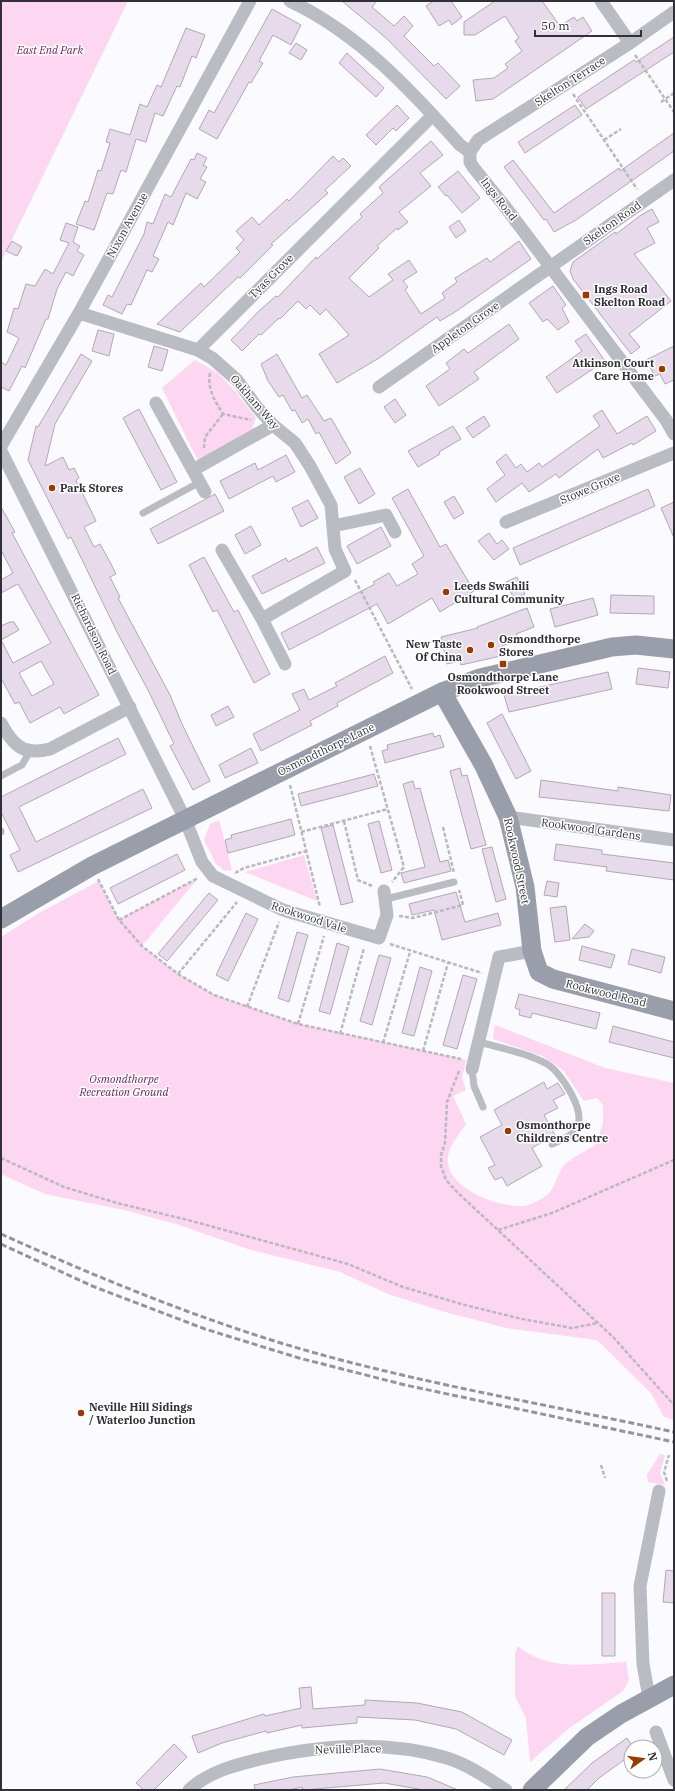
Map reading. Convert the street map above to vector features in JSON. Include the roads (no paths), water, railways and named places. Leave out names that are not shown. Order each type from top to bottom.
[{"type":"street","name":"Nixon Avenue","points":[[1,446],[79,313],[250,1]]},
{"type":"street","points":[[290,1],[316,13],[351,38],[396,77],[460,145],[470,152]]},
{"type":"street","points":[[601,1],[629,44]]},
{"type":"street","name":"Skelton Terrace","points":[[470,152],[478,140],[629,44],[674,12]]},
{"type":"street","name":"Tyas Grove","points":[[198,350],[433,115]]},
{"type":"street","name":"Ings Road","points":[[470,152],[470,162],[473,167],[670,418],[674,434]]},
{"type":"street","name":"Skelton Road","points":[[551,267],[674,180]]},
{"type":"street","name":"Appleton Grove","points":[[379,387],[551,267]]},
{"type":"street","points":[[79,313],[198,350]]},
{"type":"street","name":"Oakham Way","points":[[198,350],[212,358],[237,380],[256,406],[273,425],[295,443],[310,466],[331,505],[335,549],[345,571],[262,619]]},
{"type":"street","points":[[156,403],[202,487]]},
{"type":"street","points":[[193,470],[273,425]]},
{"type":"street","name":"Richardson Road","points":[[1,451],[185,819]]},
{"type":"street","name":"Stowe Grove","points":[[506,522],[674,453]]},
{"type":"street","points":[[333,526],[386,515],[396,532]]},
{"type":"street","points":[[222,550],[262,619],[285,664]]},
{"type":"street","name":"Osmondthorpe Lane","points":[[1,919],[92,866],[442,692],[480,678],[612,647],[636,645],[674,649]]},
{"type":"street","name":"Rookwood Street","points":[[442,692],[483,764],[508,817],[525,887],[532,951],[539,972]]},
{"type":"street","points":[[1,723],[13,742],[21,748],[40,752],[50,749],[130,707]]},
{"type":"street","name":"Rookwood Gardens","points":[[508,817],[674,840]]},
{"type":"street","name":"Rookwood Vale","points":[[185,819],[202,862],[209,873],[244,893],[283,910],[373,937],[387,915],[385,895]]},
{"type":"street","points":[[470,1063],[479,1042],[499,957],[532,951]]},
{"type":"street","name":"Rookwood Road","points":[[539,972],[553,979],[674,1010]]},
{"type":"street","points":[[649,1698],[643,1664],[640,1586],[659,1491]]},
{"type":"street","points":[[532,1790],[588,1737],[649,1698],[674,1685]]},
{"type":"street","points":[[656,1732],[674,1780]]},
{"type":"street","name":"Neville Place","points":[[188,1790],[208,1776],[250,1761],[284,1753],[318,1748],[353,1747],[421,1752],[448,1759],[474,1770],[506,1790]]},
{"type":"lane","points":[[143,513],[202,487]]},
{"type":"lane","points":[[1,776],[22,765],[30,751]]},
{"type":"lane","points":[[385,895],[454,882]]},
{"type":"lane","points":[[479,1042],[547,1064],[559,1074],[578,1109],[580,1120],[574,1131],[552,1144]]},
{"type":"lane","points":[[470,1063],[474,1086],[483,1107]]},
{"type":"railway","points":[[1,1234],[149,1297],[224,1325],[301,1349],[347,1362],[440,1384],[674,1432]]},
{"type":"railway","points":[[1,1244],[92,1286],[205,1329],[299,1358],[405,1385],[674,1442]]},
{"type":"place","name":"Ings Road Skelton Road","points":[[586,295]]},
{"type":"place","name":"Atkinson Court Care Home","points":[[662,369]]},
{"type":"place","name":"Park Stores","points":[[52,488]]},
{"type":"place","name":"Leeds Swahili Cultural Community","points":[[446,592]]},
{"type":"place","name":"Osmondthorpe Stores","points":[[491,645]]},
{"type":"place","name":"New Taste Of China","points":[[470,650]]},
{"type":"place","name":"Osmondthorpe Lane Rookwood Street","points":[[503,664]]},
{"type":"place","name":"Osmonthorpe Childrens Centre","points":[[508,1131]]},
{"type":"place","name":"Neville Hill Sidings / Waterloo Junction","points":[[81,1413]]},
{"type":"park label","name":"East End Park","points":[[50,50]]},
{"type":"park label","name":"Osmondthorpe Recreation Ground","points":[[124,1085]]}]
